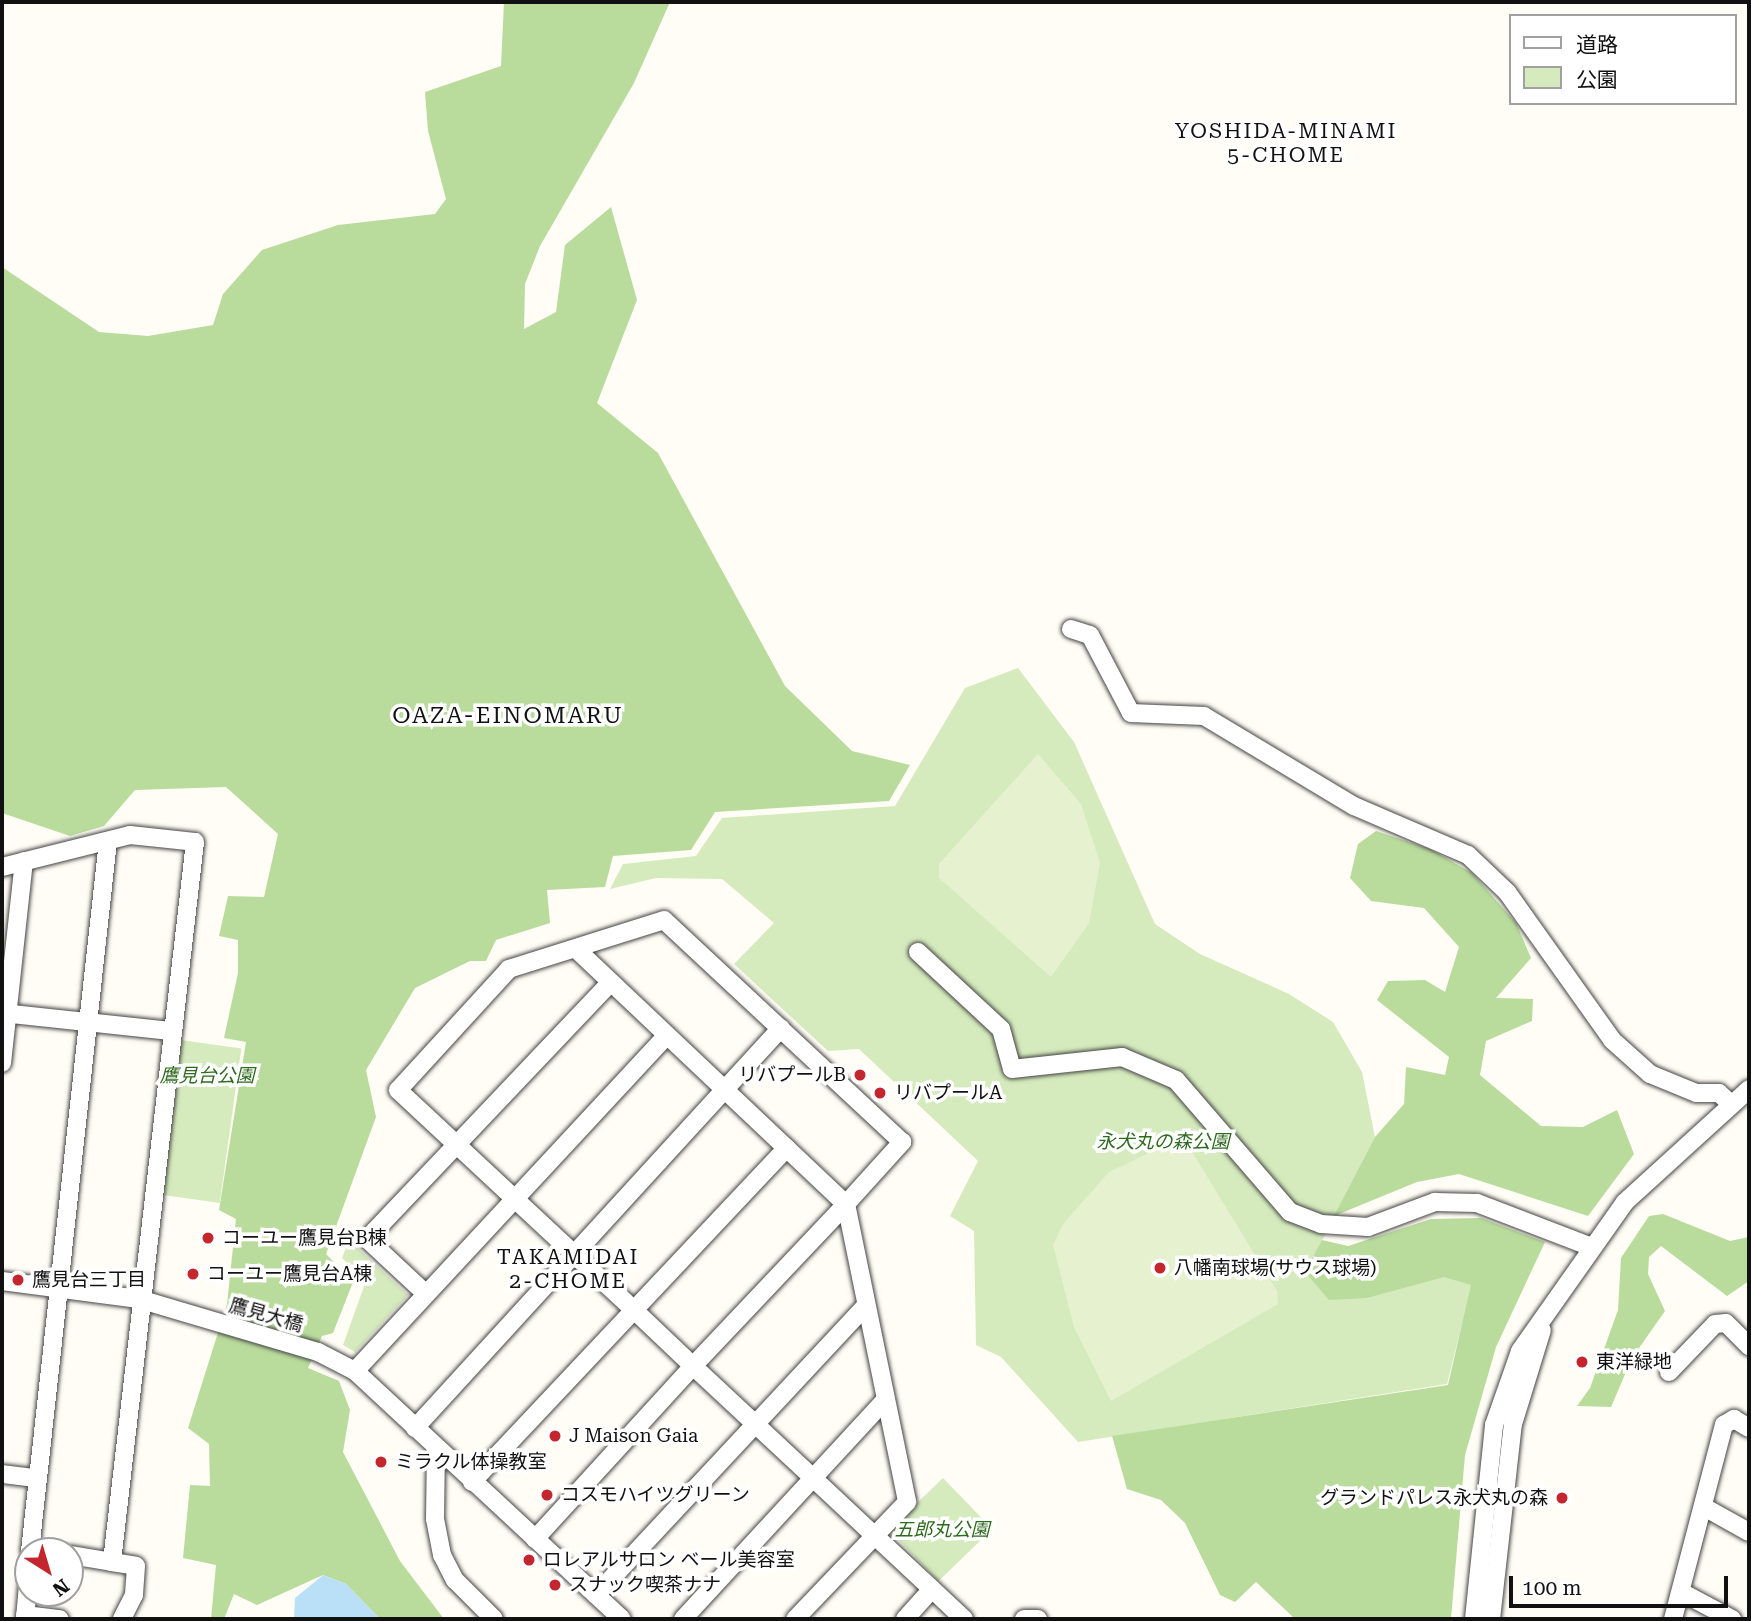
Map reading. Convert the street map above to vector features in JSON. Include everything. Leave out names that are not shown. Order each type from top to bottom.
[{"type":"street","points":[[1071,629],[1090,635],[1131,713],[1204,716],[1354,806],[1468,855],[1507,892],[1612,1040],[1650,1074],[1696,1093],[1720,1093],[1731,1104]]},
{"type":"street","points":[[2,867],[130,835],[195,842],[139,1299],[112,1562]]},
{"type":"street","points":[[35,1537],[37,1478],[108,841]]},
{"type":"street","points":[[2,1063],[5,1013],[24,861]]},
{"type":"street","points":[[535,1539],[693,1366],[846,1205],[902,1142],[664,920],[509,969],[398,1090],[572,1252],[693,1366],[964,1619]]},
{"type":"street","points":[[576,950],[846,1205],[907,1502],[795,1619]]},
{"type":"street","points":[[918,952],[1000,1029],[1012,1069],[1122,1057],[1176,1080],[1290,1212],[1321,1224],[1368,1227],[1435,1202],[1477,1203],[1589,1246]]},
{"type":"street","points":[[425,1293],[367,1239],[455,1143],[610,983]]},
{"type":"street","points":[[5,1013],[171,1031]]},
{"type":"street","points":[[415,1428],[572,1252],[781,1028]]},
{"type":"street","points":[[355,1371],[666,1036]]},
{"type":"street","points":[[1474,1619],[1494,1425],[1520,1351],[1569,1273],[1625,1202],[1749,1089]]},
{"type":"street","points":[[472,1482],[787,1149]]},
{"type":"street","points":[[1491,1619],[1513,1424],[1542,1331],[1569,1273]]},
{"type":"street","name":"鷹見大橋","points":[[2,1281],[139,1299],[318,1352],[355,1371],[622,1619]]},
{"type":"street","points":[[596,1595],[753,1422],[866,1305]]},
{"type":"street","points":[[1669,1372],[1715,1324],[1726,1323],[1749,1346]]},
{"type":"street","points":[[683,1619],[886,1399]]},
{"type":"street","points":[[1673,1619],[1724,1424],[1734,1419],[1749,1428]]},
{"type":"street","points":[[436,1448],[435,1519],[442,1555],[455,1580],[494,1619]]},
{"type":"street","points":[[2,1474],[37,1478]]},
{"type":"street","points":[[1704,1507],[1749,1532]]},
{"type":"street","points":[[84,1557],[136,1566],[134,1595],[122,1619]]},
{"type":"street","points":[[905,1619],[932,1589]]},
{"type":"street","points":[[1681,1592],[1732,1619]]},
{"type":"street","points":[[25,1617],[60,1619]]},
{"type":"street","points":[[1024,1619],[1038,1619]]},
{"type":"green space","points":[[504,2],[670,2],[634,83],[540,246],[525,284],[524,329],[556,312],[565,245],[611,207],[637,300],[597,403],[658,453],[785,686],[852,751],[910,765],[889,801],[715,812],[691,850],[613,856],[605,887],[547,890],[550,923],[496,940],[486,961],[470,961],[415,988],[366,1070],[376,1117],[326,1254],[353,1282],[333,1333],[322,1336],[308,1368],[339,1381],[350,1410],[343,1452],[400,1561],[444,1619],[380,1619],[346,1584],[323,1575],[257,1605],[234,1594],[224,1619],[211,1619],[216,1565],[183,1558],[190,1485],[210,1486],[209,1444],[188,1428],[227,1304],[236,1219],[219,1210],[246,1042],[224,1038],[238,973],[238,940],[219,936],[228,896],[264,897],[278,834],[226,787],[135,790],[104,826],[70,836],[2,813],[2,267],[99,332],[148,336],[213,325],[223,294],[262,250],[338,225],[435,214],[446,199],[428,131],[425,92],[501,66]]},
{"type":"green space","name":"永犬丸の森公園","points":[[1018,668],[1074,742],[1155,924],[1200,954],[1289,994],[1333,1022],[1362,1072],[1375,1137],[1306,1272],[1446,1276],[1472,1285],[1447,1384],[1078,1442],[1001,1357],[976,1345],[974,1231],[950,1216],[978,1161],[859,1049],[828,1051],[734,964],[774,923],[722,879],[656,878],[610,889],[623,864],[696,856],[722,818],[895,806],[965,688]]},
{"type":"green space","points":[[1038,754],[1081,804],[1100,863],[1089,923],[1051,977],[939,878],[939,864]]},
{"type":"green space","points":[[1376,831],[1430,849],[1472,873],[1516,923],[1531,958],[1496,998],[1533,999],[1532,1021],[1486,1041],[1480,1075],[1541,1126],[1583,1127],[1617,1110],[1634,1154],[1588,1216],[1459,1174],[1417,1182],[1334,1216],[1375,1137],[1404,1104],[1406,1067],[1445,1075],[1449,1057],[1377,1000],[1388,981],[1425,980],[1445,992],[1459,947],[1424,908],[1371,901],[1350,878],[1358,844]]},
{"type":"green space","name":"鷹見台公園","points":[[181,1040],[241,1048],[220,1203],[159,1194]]},
{"type":"green space","name":"八幡南球場(サウス球場)","points":[[1183,1137],[1277,1291],[1278,1304],[1111,1401],[1074,1327],[1053,1245],[1063,1224],[1109,1172]]},
{"type":"green space","points":[[1663,1214],[1730,1241],[1749,1237],[1749,1281],[1727,1296],[1661,1246],[1649,1257],[1648,1274],[1665,1311],[1632,1358],[1611,1407],[1577,1406],[1590,1388],[1618,1310],[1621,1258],[1649,1216]]},
{"type":"green space","points":[[1481,1218],[1545,1242],[1496,1347],[1465,1455],[1451,1619],[1295,1619],[1256,1582],[1235,1602],[1220,1595],[1185,1523],[1161,1500],[1127,1489],[1112,1436],[1448,1385],[1471,1285],[1444,1277],[1367,1298],[1329,1300],[1305,1272],[1322,1240],[1348,1246],[1431,1219]]},
{"type":"green space","points":[[349,1240],[408,1295],[355,1352],[343,1345],[366,1281],[342,1258]]},
{"type":"green space","name":"五郎丸公園","points":[[943,1478],[992,1529],[938,1581],[889,1530]]},
{"type":"water","points":[[323,1575],[346,1584],[380,1619],[294,1619],[295,1598]]},
{"type":"place","name":"リバプールB","points":[[860,1075]]},
{"type":"place","name":"リバプールA","points":[[880,1093]]},
{"type":"place","name":"コーユー鷹見台B棟","points":[[208,1238]]},
{"type":"place","name":"八幡南球場(サウス球場)","points":[[1160,1268]]},
{"type":"place","name":"コーユー鷹見台A棟","points":[[193,1274]]},
{"type":"place","name":"鷹見台三丁目","points":[[18,1280]]},
{"type":"place","name":"東洋緑地","points":[[1582,1362]]},
{"type":"place","name":"J Maison Gaia","points":[[555,1436]]},
{"type":"place","name":"ミラクル体操教室","points":[[381,1462]]},
{"type":"place","name":"コスモハイツグリーン","points":[[547,1495]]},
{"type":"place","name":"グランドパレス永犬丸の森","points":[[1562,1498]]},
{"type":"place","name":"ロレアルサロン ベール美容室","points":[[529,1560]]},
{"type":"place","name":"スナック喫茶ナナ","points":[[555,1585]]},
{"type":"district","name":"YOSHIDA-MINAMI 5-CHOME","points":[[1286,143]]},
{"type":"district","name":"OAZA-EINOMARU","points":[[508,716]]},
{"type":"district","name":"TAKAMIDAI 2-CHOME","points":[[568,1269]]}]
